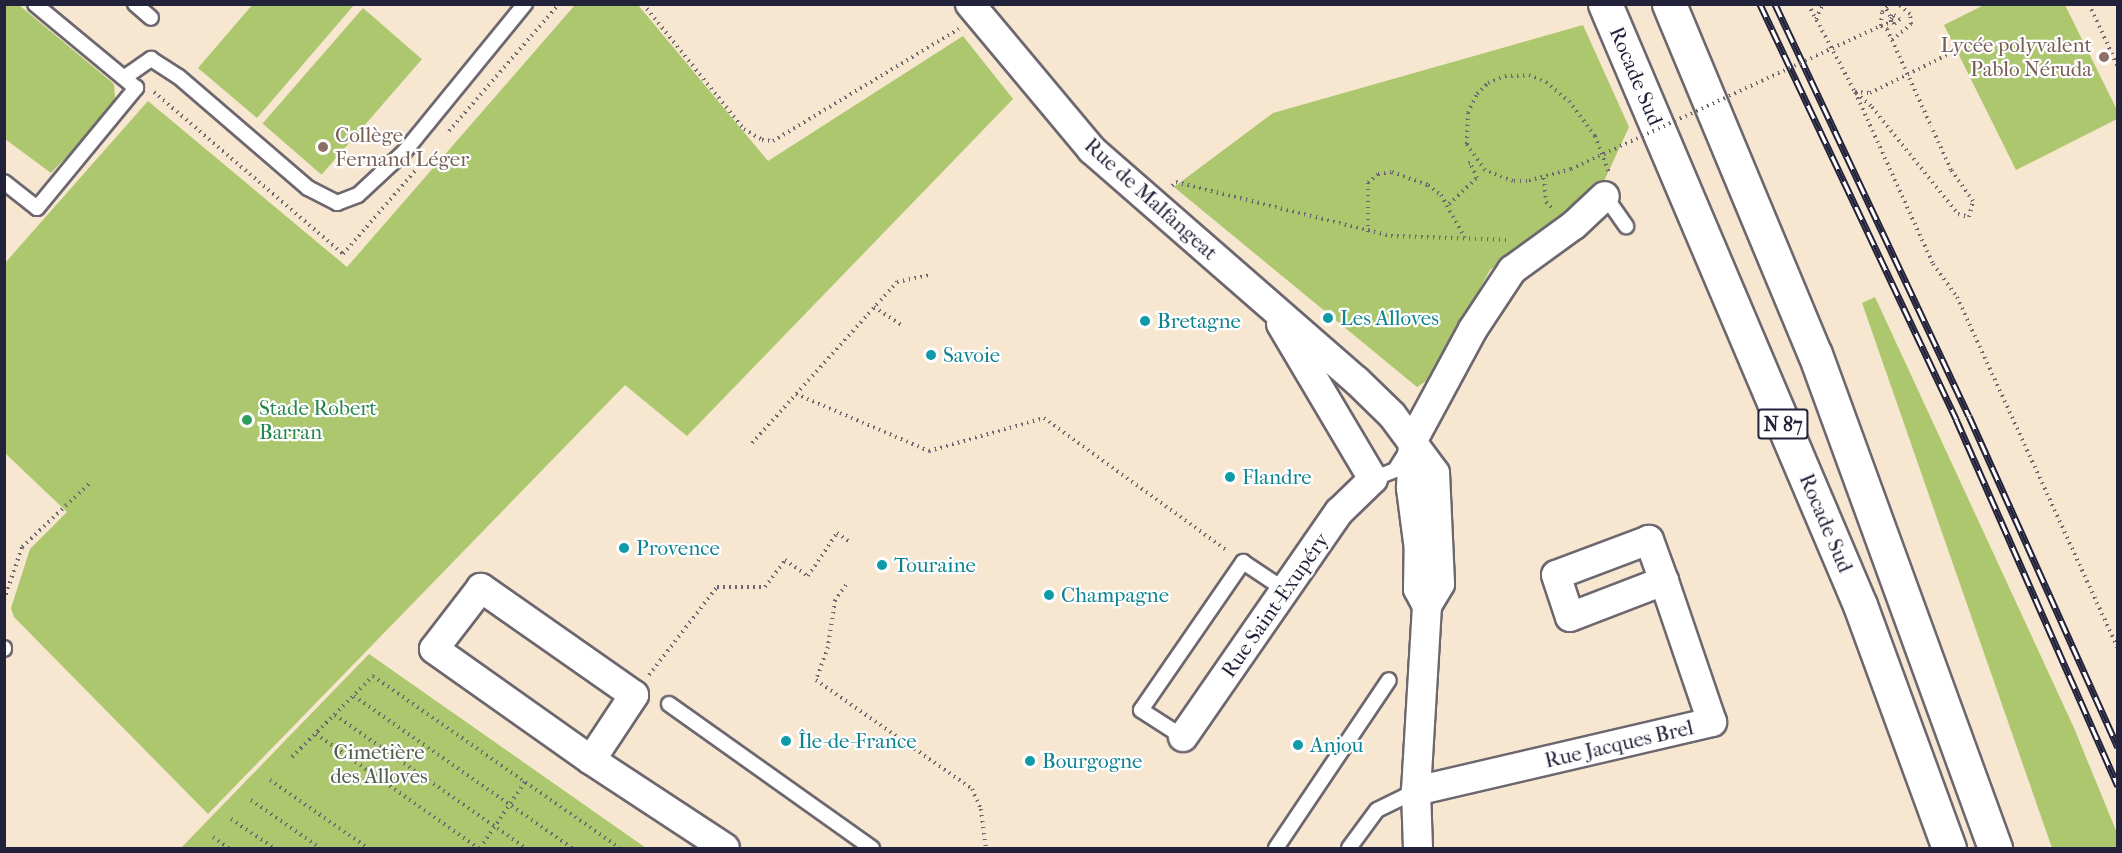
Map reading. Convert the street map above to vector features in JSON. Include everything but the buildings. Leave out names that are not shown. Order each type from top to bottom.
[{"type":"highway","name":"Rocade Sud","points":[[1605,4],[1860,605],[1949,849]]},
{"type":"highway","name":"N 87","points":[[1669,4],[1815,354],[1995,849]]},
{"type":"street","name":"Rue de Malfangeat","points":[[973,8],[1092,150],[1376,399],[1413,440],[1435,473],[1439,508],[1440,584],[1427,606],[1416,791]]},
{"type":"street","points":[[1413,440],[1496,291],[1512,270],[1548,241],[1582,219],[1605,196]]},
{"type":"street","name":"Rue de Malfangeat","points":[[1270,304],[1373,479]]},
{"type":"street","name":"Rue Saint-Exupéry","points":[[1183,737],[1339,512],[1373,479]]},
{"type":"street","name":"Rue Jacques Brel","points":[[1416,791],[1712,722],[1664,580]]},
{"type":"street","points":[[591,760],[634,694],[481,588],[434,649],[591,760],[725,849]]},
{"type":"street","points":[[1416,791],[1418,849]]},
{"type":"lane","points":[[4,182],[37,208],[136,88],[35,4]]},
{"type":"lane","points":[[135,4],[151,18]]},
{"type":"lane","points":[[125,77],[151,59],[179,77],[308,188],[337,203],[358,195],[405,151],[525,4]]},
{"type":"lane","points":[[1605,196],[1626,226]]},
{"type":"lane","points":[[1373,479],[1395,470],[1413,440]]},
{"type":"lane","points":[[1183,737],[1141,710],[1243,562],[1285,590]]},
{"type":"lane","points":[[1276,849],[1389,680]]},
{"type":"lane","points":[[669,704],[872,849]]},
{"type":"lane","points":[[1349,849],[1377,810],[1416,791]]},
{"type":"path","points":[[443,138],[559,4]]},
{"type":"path","points":[[644,4],[744,129],[762,140],[773,141],[955,32],[973,8]]},
{"type":"path","points":[[1808,4],[1855,92],[1933,264],[1957,297],[2118,649]]},
{"type":"path","points":[[1816,19],[1823,4]]},
{"type":"path","points":[[1605,196],[1608,166],[1595,136],[1569,101],[1546,82],[1529,75],[1505,76],[1488,83],[1468,112],[1467,144],[1477,161],[1485,170],[1513,181],[1544,178],[1571,169],[1881,26],[1890,22],[1891,19],[1892,17],[1894,15],[1900,19],[1894,24],[1892,21],[1890,16],[1884,4]]},
{"type":"path","points":[[1855,92],[1872,107],[1958,214],[1969,217],[1973,201],[1951,170],[1892,40],[1881,26],[1882,12],[1889,4]]},
{"type":"path","points":[[1892,40],[1911,24],[1910,14],[1898,4]]},
{"type":"path","points":[[2091,5],[2117,66]]},
{"type":"path","points":[[1855,92],[1870,93],[1957,50]]},
{"type":"path","points":[[136,88],[145,84],[343,254],[420,165]]},
{"type":"path","points":[[1449,204],[1477,178],[1470,163],[1465,164]]},
{"type":"path","points":[[1368,232],[1368,183],[1373,177],[1392,172],[1435,186],[1449,204],[1465,239]]},
{"type":"path","points":[[1544,178],[1546,202],[1556,213]]},
{"type":"path","points":[[1154,202],[1176,182],[1368,232],[1419,239],[1548,241]]},
{"type":"path","points":[[752,443],[897,282],[929,275]]},
{"type":"path","points":[[874,307],[903,326]]},
{"type":"path","points":[[796,394],[929,451],[1044,418],[1243,562]]},
{"type":"path","points":[[4,600],[22,547],[91,482]]},
{"type":"path","points":[[634,694],[717,587],[765,587],[785,560],[808,576],[837,533],[850,542]]},
{"type":"path","points":[[846,585],[835,600],[828,647],[816,680],[972,789],[981,809],[986,849]]},
{"type":"path","points":[[292,757],[373,676],[620,849]]},
{"type":"path","points":[[354,696],[572,849]]},
{"type":"path","points":[[335,715],[526,849]]},
{"type":"path","points":[[316,734],[479,849],[525,782]]},
{"type":"path","points":[[270,780],[368,849]]},
{"type":"path","points":[[251,800],[320,849]]},
{"type":"path","points":[[231,819],[274,849]]},
{"type":"path","points":[[213,837],[229,849]]},
{"type":"green space","points":[[253,4],[354,5],[257,118],[198,68]]},
{"type":"green space","points":[[1986,4],[2065,5],[2117,110],[2117,119],[2016,170],[1944,25]]},
{"type":"green space","points":[[4,5],[19,5],[114,84],[115,97],[120,102],[51,173],[5,139]]},
{"type":"green space","points":[[575,5],[638,5],[768,161],[963,36],[1013,99],[687,436],[625,385],[208,814],[14,617],[11,608],[30,549],[67,512],[5,453],[5,263],[148,101],[347,267]]},
{"type":"green space","points":[[363,8],[422,59],[321,175],[263,123]]},
{"type":"green space","points":[[1583,25],[1629,127],[1599,192],[1490,270],[1431,378],[1417,387],[1174,187],[1273,113]]},
{"type":"green space","points":[[1875,297],[2074,728],[2117,833],[2117,848],[2052,848],[1862,303]]},
{"type":"green space","name":"Cimetière des Alloves","points":[[369,654],[646,848],[181,848]]},
{"type":"railway","points":[[1760,4],[1956,419],[2118,786]]},
{"type":"railway","points":[[1775,4],[1969,416],[2118,747]]},
{"type":"place","name":"Lycée polyvalent Pablo Néruda","points":[[2104,57]]},
{"type":"place","name":"Collège Fernand Léger","points":[[323,147]]},
{"type":"place","name":"Les Alloves","points":[[1328,318]]},
{"type":"place","name":"Bretagne","points":[[1145,321]]},
{"type":"place","name":"Savoie","points":[[931,355]]},
{"type":"place","name":"Stade Robert Barran","points":[[247,420]]},
{"type":"place","name":"Flandre","points":[[1230,477]]},
{"type":"place","name":"Provence","points":[[624,548]]},
{"type":"place","name":"Touraine","points":[[882,565]]},
{"type":"place","name":"Champagne","points":[[1049,595]]},
{"type":"place","name":"Île-de-France","points":[[786,741]]},
{"type":"place","name":"Anjou","points":[[1298,745]]},
{"type":"place","name":"Bourgogne","points":[[1030,761]]}]
